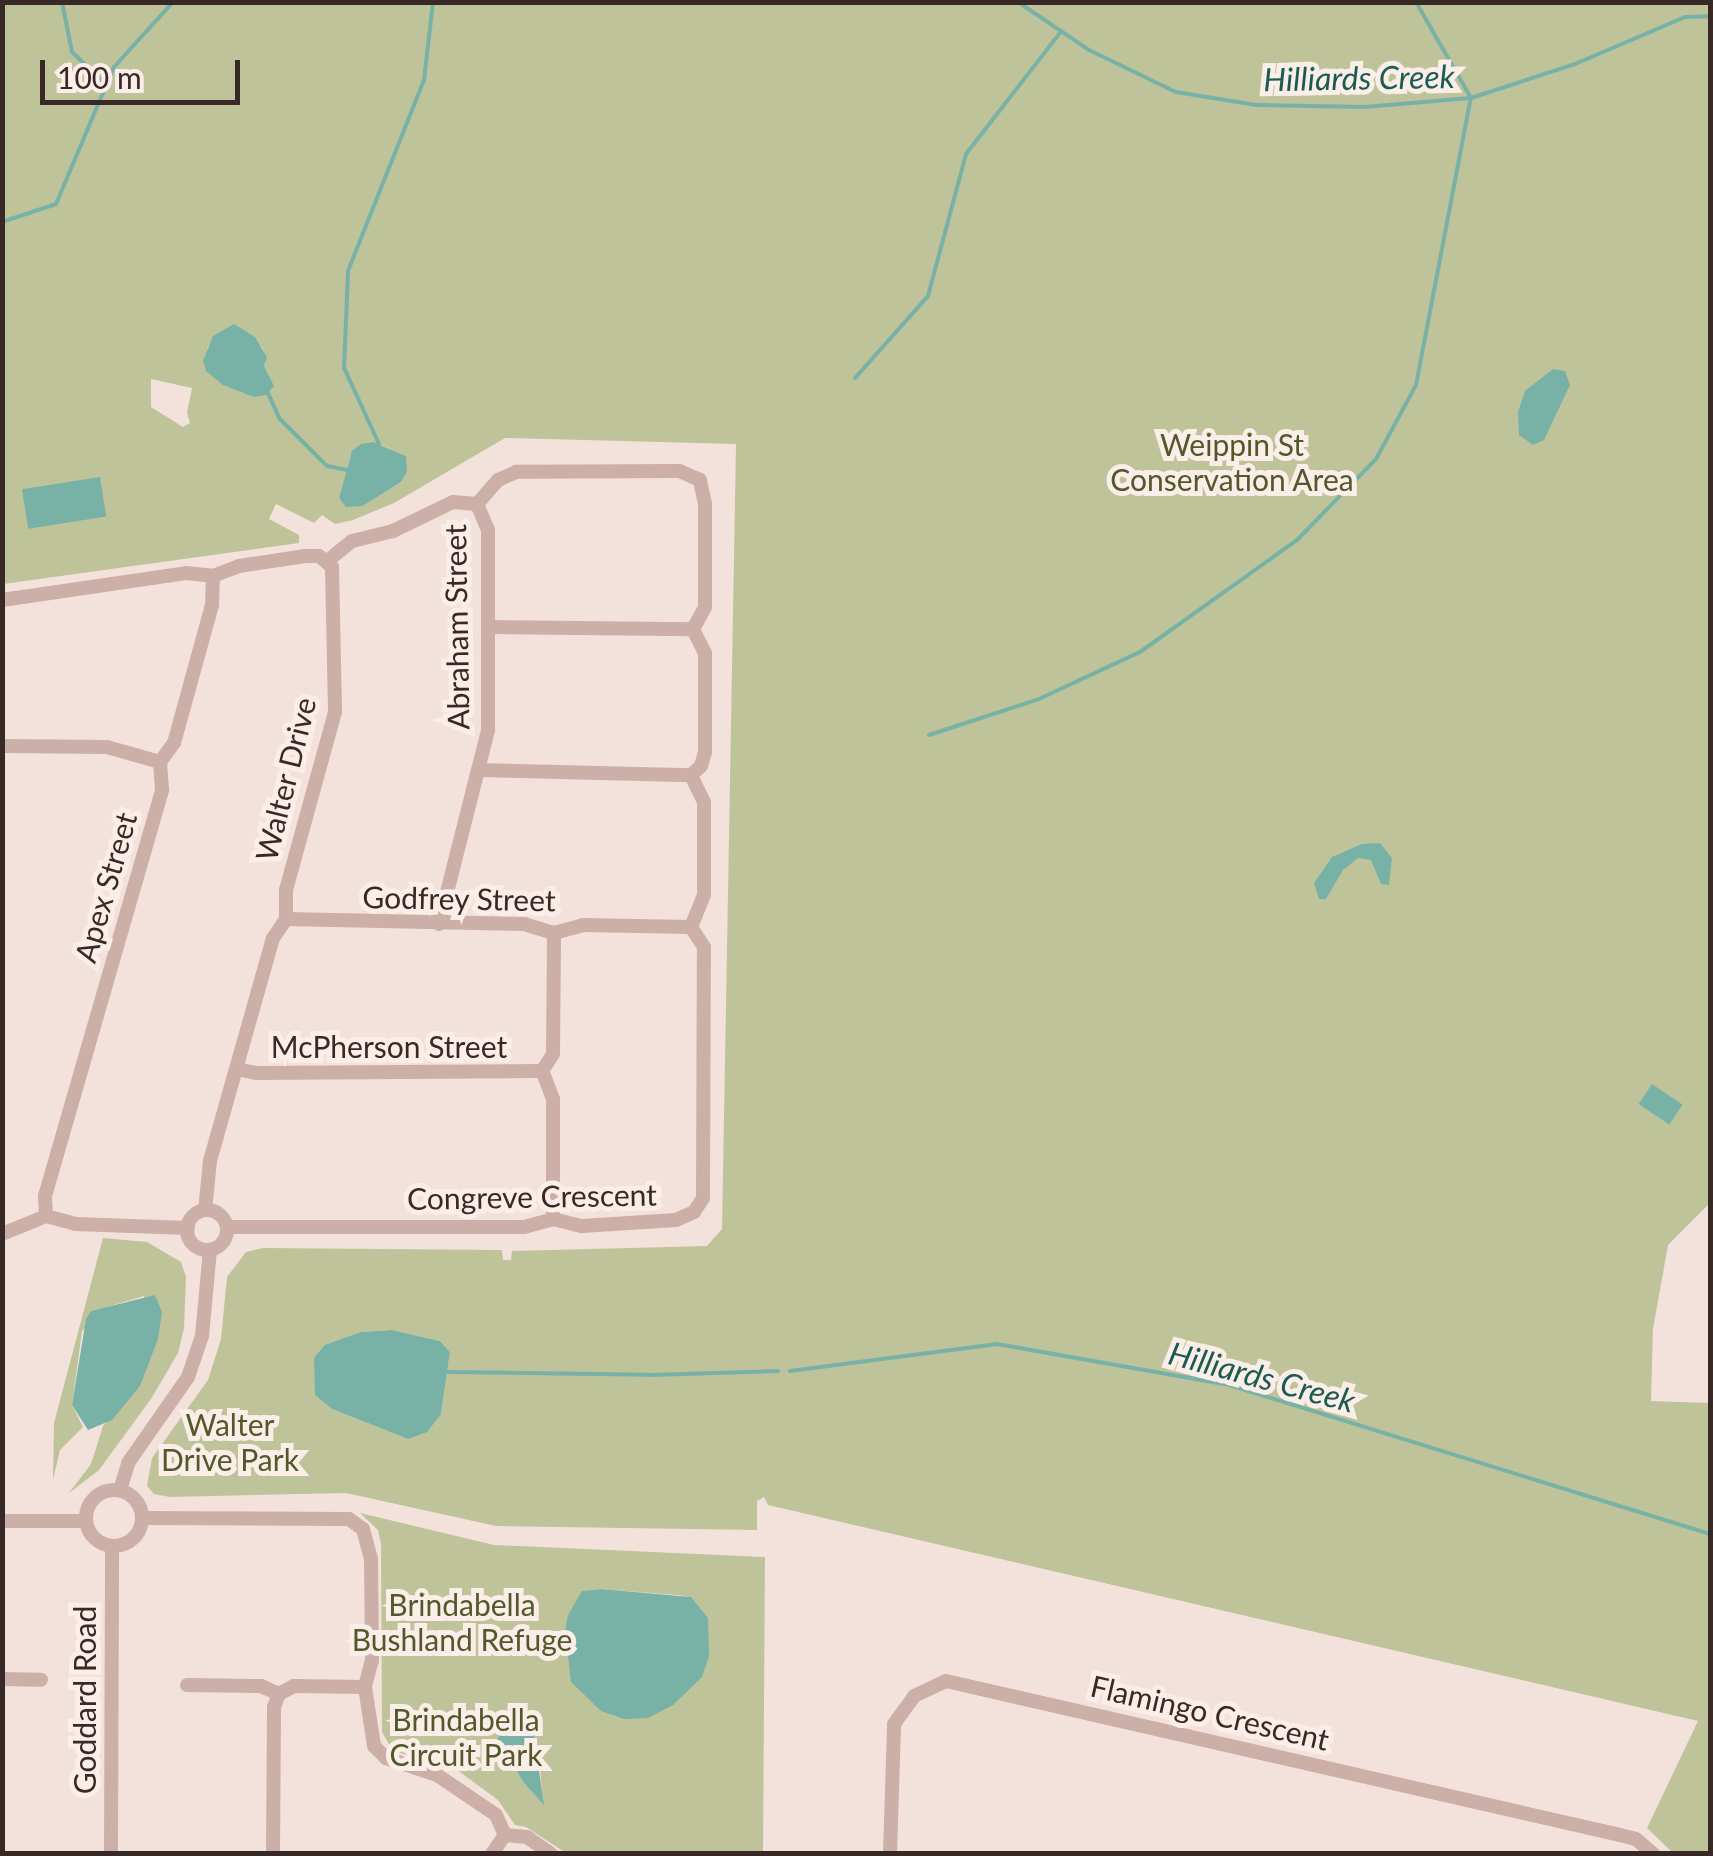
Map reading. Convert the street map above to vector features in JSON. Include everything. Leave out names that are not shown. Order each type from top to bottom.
[{"type":"street","points":[[2,600],[186,573],[212,576],[239,566],[305,556],[327,561],[352,542],[393,531],[452,502],[477,504],[498,480],[516,472],[690,472],[705,488],[706,504],[705,606],[693,629]]},
{"type":"street","name":"Abraham Street","points":[[439,924],[488,730],[488,530],[485,514],[477,504]]},
{"type":"street","name":"Walter Drive","points":[[205,1210],[210,1161],[274,938],[286,919],[286,890],[335,712],[336,579],[327,561]]},
{"type":"street","name":"Apex Street","points":[[46,1216],[46,1196],[162,790],[160,762],[177,735],[212,605],[212,576]]},
{"type":"street","points":[[488,626],[693,629]]},
{"type":"street","points":[[479,770],[692,775],[702,766],[705,752],[705,653],[693,629]]},
{"type":"street","points":[[2,746],[107,747],[160,762]]},
{"type":"street","points":[[691,927],[704,896],[704,802],[692,775]]},
{"type":"street","name":"Godfrey Street","points":[[286,919],[524,924],[554,934],[583,925],[691,927]]},
{"type":"street","name":"Congreve Crescent","points":[[227,1227],[524,1227],[552,1219],[582,1226],[676,1220],[700,1204],[704,948],[691,927]]},
{"type":"street","points":[[552,1219],[553,1100],[542,1071],[553,1054],[554,934]]},
{"type":"street","name":"McPherson Street","points":[[237,1069],[276,1073],[542,1071]]},
{"type":"street","points":[[205,1210],[218,1213],[227,1227],[224,1241],[210,1250],[192,1243],[188,1228],[194,1215],[205,1210]]},
{"type":"street","points":[[2,1234],[46,1216],[75,1224],[188,1228]]},
{"type":"street","points":[[120,1490],[128,1463],[188,1377],[202,1336],[210,1250]]},
{"type":"street","points":[[120,1490],[136,1500],[142,1518],[136,1536],[112,1547],[91,1536],[86,1521],[95,1496],[120,1490]]},
{"type":"street","points":[[142,1518],[349,1519],[356,1523],[371,1545],[372,1660],[364,1687],[374,1746],[380,1753],[436,1775],[496,1816],[505,1835]]},
{"type":"street","points":[[2,1521],[86,1521]]},
{"type":"street","name":"Goddard Road","points":[[110,1854],[112,1547]]},
{"type":"street","points":[[2,1680],[41,1680]]},
{"type":"street","name":"Flamingo Crescent","points":[[890,1854],[894,1724],[914,1696],[946,1681],[1620,1835],[1636,1839],[1653,1854]]},
{"type":"street","points":[[186,1685],[261,1686],[279,1694]]},
{"type":"street","points":[[273,1854],[274,1706],[279,1694],[294,1686],[364,1687]]},
{"type":"street","points":[[492,1854],[505,1835]]},
{"type":"street","points":[[505,1835],[528,1837],[551,1854]]},
{"type":"green space","name":"Weippin St Conservation Area","points":[[2,3],[1710,3],[1710,1203],[1668,1245],[1653,1329],[1651,1401],[1710,1403],[1710,1853],[1673,1853],[1647,1828],[1698,1721],[768,1505],[764,1497],[757,1501],[757,1530],[496,1526],[346,1493],[170,1497],[154,1494],[147,1486],[152,1458],[208,1380],[221,1339],[227,1277],[246,1252],[263,1248],[502,1250],[503,1260],[511,1260],[512,1251],[707,1246],[722,1229],[736,444],[505,438],[394,503],[353,520],[335,524],[322,515],[314,523],[276,504],[269,519],[299,535],[299,543],[3,584]],"holes":[[[212,343],[262,347],[264,366],[207,348]],[[151,379],[192,388],[187,413],[190,423],[183,427],[151,407]],[[379,444],[403,455],[407,472],[401,482],[363,506],[339,499],[351,455]],[[392,1330],[440,1341],[450,1352],[441,1414],[408,1439],[332,1409],[361,1332]]]},
{"type":"green space","points":[[103,1238],[147,1242],[181,1262],[186,1277],[184,1328],[178,1353],[151,1399],[99,1470],[69,1493],[91,1464],[103,1426],[140,1386],[144,1296],[107,1307],[82,1331],[72,1405],[83,1427],[60,1450],[53,1480],[54,1423]]},
{"type":"green space","name":"Brindabella Bushland Refuge","points":[[360,1513],[494,1545],[765,1557],[763,1853],[566,1853],[526,1827],[515,1825],[498,1800],[453,1767],[393,1751],[382,1732],[378,1530]],"holes":[[[583,1591],[677,1595],[690,1597],[568,1654],[565,1631]],[[497,1739],[539,1756],[543,1803],[524,1783]]]},
{"type":"water","points":[[234,324],[255,337],[267,357],[264,366],[274,386],[266,395],[254,397],[223,385],[206,371],[203,361],[213,336]]},
{"type":"water","points":[[1553,369],[1565,371],[1570,385],[1544,440],[1533,445],[1519,435],[1518,412],[1525,391]]},
{"type":"water","points":[[373,442],[406,456],[407,472],[401,482],[363,506],[346,507],[339,498],[352,451]]},
{"type":"water","points":[[100,477],[106,517],[28,529],[22,489]]},
{"type":"water","points":[[1380,843],[1392,858],[1389,885],[1381,884],[1371,860],[1358,858],[1343,870],[1326,899],[1319,899],[1314,883],[1332,857],[1362,844]]},
{"type":"water","points":[[1652,1084],[1683,1105],[1669,1125],[1639,1104]]},
{"type":"water","points":[[155,1295],[162,1312],[158,1339],[140,1386],[112,1420],[88,1430],[72,1405],[86,1319],[91,1311]]},
{"type":"water","points":[[392,1330],[440,1341],[450,1352],[441,1414],[427,1432],[408,1439],[332,1409],[315,1395],[314,1358],[325,1345],[361,1332]]},
{"type":"water","points":[[601,1589],[691,1597],[708,1618],[709,1656],[702,1677],[673,1705],[648,1718],[624,1719],[601,1711],[571,1682],[565,1631],[568,1615],[582,1591]]},
{"type":"water","points":[[507,1726],[524,1727],[534,1736],[544,1805],[524,1783],[497,1739]]},
{"type":"waterway","points":[[62,2],[72,52],[106,85]]},
{"type":"waterway","name":"Hilliards Creek","points":[[2,222],[56,204],[114,67],[173,2]]},
{"type":"waterway","points":[[379,444],[344,368],[348,271],[424,80],[433,2]]},
{"type":"waterway","name":"Hilliards Creek","points":[[1018,2],[1089,50],[1176,92],[1256,105],[1364,107],[1471,98],[1575,64],[1685,17],[1710,16]]},
{"type":"waterway","points":[[929,735],[1039,699],[1140,652],[1297,540],[1376,459],[1416,385],[1471,98],[1416,2]]},
{"type":"waterway","points":[[855,378],[928,296],[966,154],[1060,33]]},
{"type":"waterway","points":[[268,393],[279,418],[327,466],[348,470]]},
{"type":"waterway","name":"Hilliards Creek","points":[[790,1371],[997,1344],[1229,1385],[1710,1534]]},
{"type":"waterway","name":"Hilliards Creek","points":[[448,1372],[651,1375],[778,1371]]},
{"type":"park label","name":"Walter Drive Park","points":[[230,1441]]},
{"type":"park label","name":"Brindabella Circuit Park","points":[[466,1736]]}]
